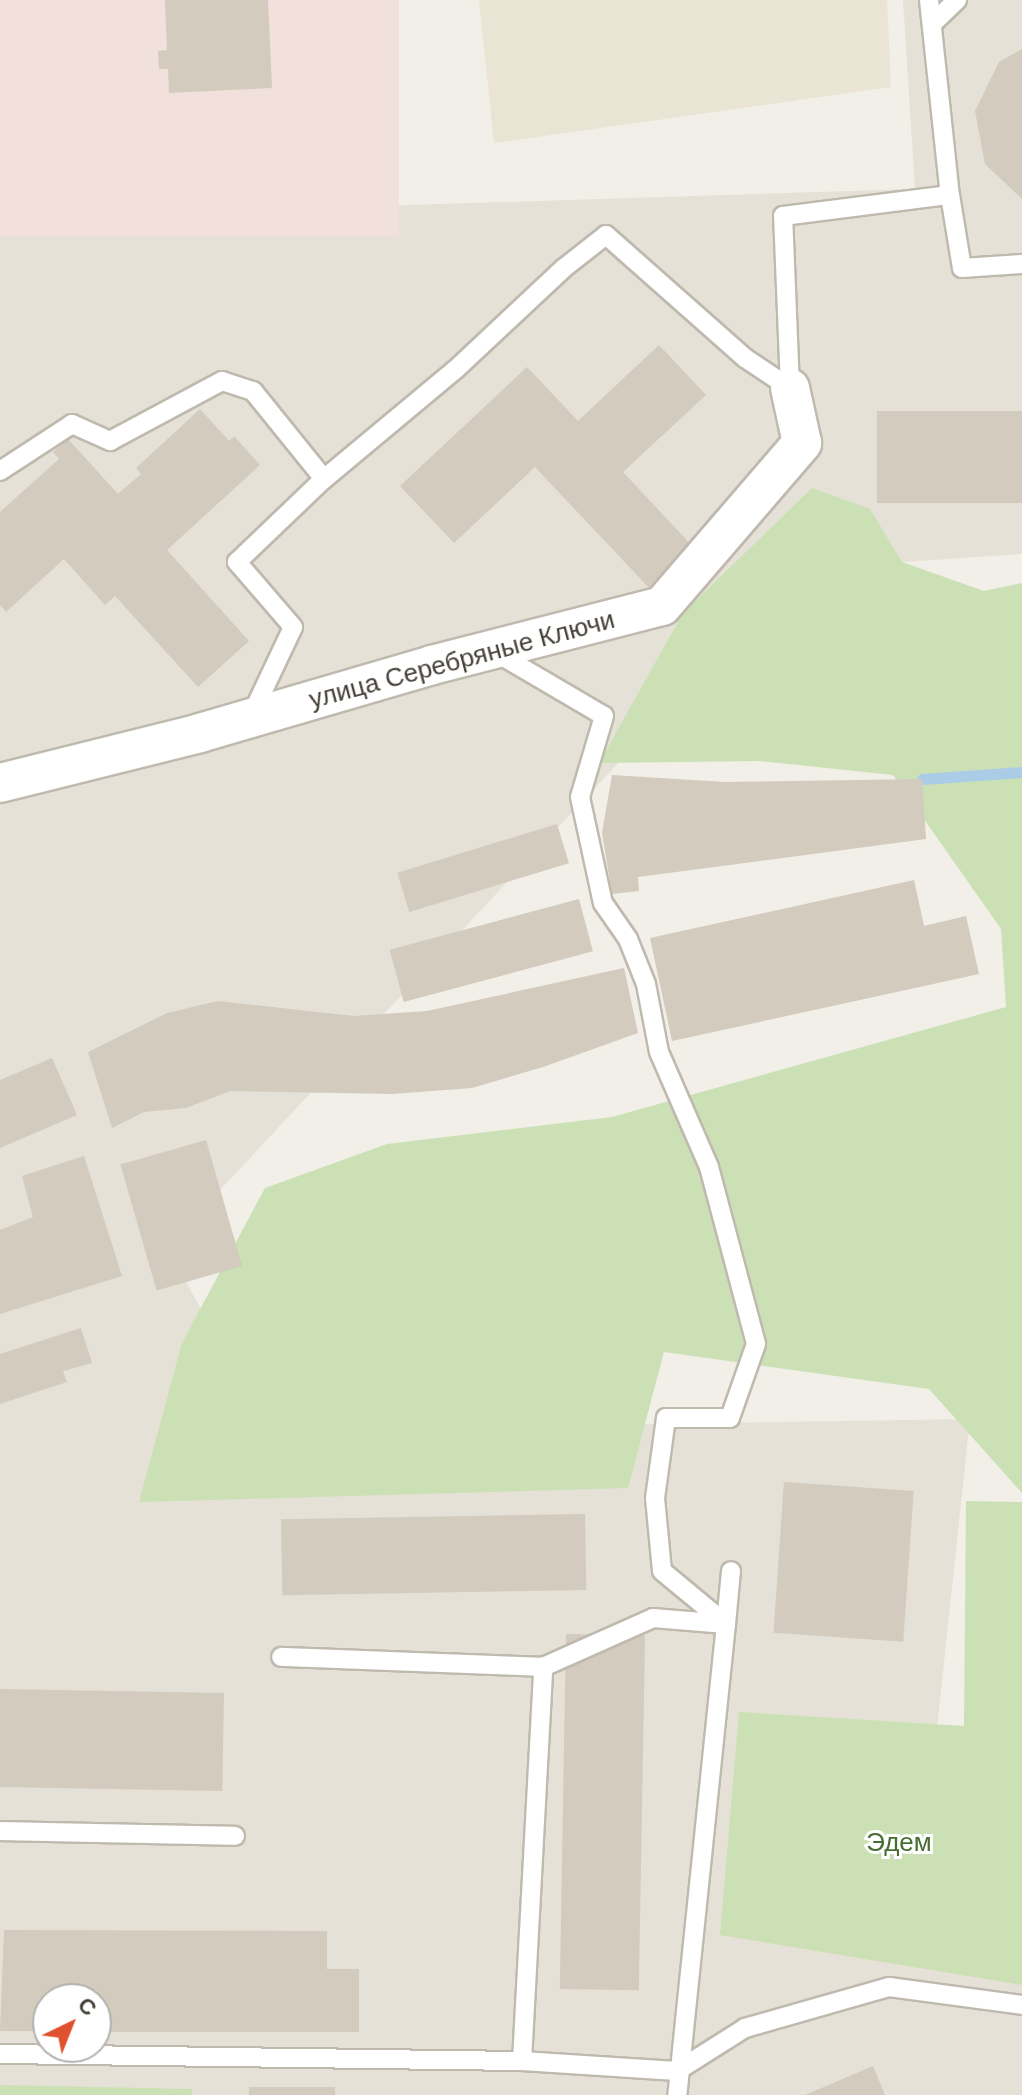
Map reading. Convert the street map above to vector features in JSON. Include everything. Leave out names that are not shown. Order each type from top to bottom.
[{"type":"street","name":"улица Серебряные Ключи","points":[[0,783],[662,606],[802,443],[790,388]]},
{"type":"lane","points":[[929,0],[950,195],[962,268],[1022,264]]},
{"type":"lane","points":[[932,24],[957,0]]},
{"type":"lane","points":[[790,388],[783,216],[950,195]]},
{"type":"lane","points":[[250,718],[293,627],[237,562],[324,479],[455,370],[564,268],[606,235],[745,358],[790,388]]},
{"type":"lane","points":[[0,471],[72,424],[110,441],[222,381],[253,391],[324,479]]},
{"type":"lane","points":[[491,650],[604,716],[580,797],[603,903],[628,939],[646,984],[659,1052],[709,1167],[756,1344],[730,1418],[666,1418],[655,1498],[662,1571],[726,1624]]},
{"type":"lane","points":[[677,2095],[677,2071],[731,1571]]},
{"type":"lane","points":[[281,1657],[543,1667],[653,1618],[726,1624]]},
{"type":"lane","points":[[522,2061],[543,1667]]},
{"type":"lane","points":[[0,1831],[235,1836]]},
{"type":"lane","points":[[0,2054],[522,2061],[677,2071],[745,2028],[889,1987],[1022,2005]]},
{"type":"shaded area","points":[[0,0],[399,0],[399,236],[0,236]]},
{"type":"shaded area","points":[[479,0],[887,0],[891,87],[494,143]]},
{"type":"shaded area","points":[[903,0],[1022,0],[1022,554],[799,569],[167,1247],[267,1430],[970,1419],[937,1728],[1022,1758],[1022,2095],[0,2095],[0,218],[915,189]]},
{"type":"green space","points":[[812,488],[870,509],[902,562],[984,591],[1022,583],[1022,1493],[929,1389],[664,1352],[628,1488],[139,1502],[182,1343],[265,1188],[387,1144],[612,1117],[1006,1007],[1001,929],[893,775],[760,761],[599,763],[683,613]]},
{"type":"green space","name":"Эдем","points":[[966,1501],[1022,1502],[1022,1985],[720,1935],[739,1712],[964,1726]]},
{"type":"green space","points":[[0,2085],[192,2089],[192,2095],[0,2095]]},
{"type":"building","points":[[165,0],[268,0],[272,88],[169,93],[168,69],[159,69],[158,51],[167,50]]},
{"type":"building","points":[[1022,49],[1022,199],[985,164],[975,111],[999,62]]},
{"type":"building","points":[[659,345],[706,395],[623,472],[695,549],[651,590],[535,467],[454,543],[400,486],[527,367],[578,421]]},
{"type":"building","points":[[200,409],[229,441],[234,436],[260,465],[167,550],[249,641],[198,687],[115,596],[105,605],[64,559],[6,612],[0,605],[0,512],[59,459],[53,452],[68,439],[118,494],[141,474],[136,468]]},
{"type":"building","points":[[877,411],[1022,411],[1022,503],[877,503]]},
{"type":"building","points":[[612,775],[725,782],[922,779],[926,839],[638,877],[639,891],[612,894],[602,833]]},
{"type":"building","points":[[557,824],[569,863],[409,912],[397,873]]},
{"type":"building","points":[[914,880],[924,926],[966,916],[979,974],[672,1041],[650,938]]},
{"type":"building","points":[[579,899],[593,951],[404,1002],[390,950]]},
{"type":"building","points":[[624,968],[638,1033],[472,1088],[393,1094],[230,1091],[186,1108],[144,1112],[112,1128],[88,1052],[167,1013],[218,1001],[354,1016],[427,1011]]},
{"type":"building","points":[[52,1058],[77,1115],[0,1148],[0,1080]]},
{"type":"building","points":[[206,1140],[242,1266],[157,1290],[120,1165]]},
{"type":"building","points":[[84,1156],[122,1276],[0,1314],[0,1230],[33,1217],[22,1176]]},
{"type":"building","points":[[81,1328],[92,1363],[63,1371],[67,1382],[0,1404],[0,1354]]},
{"type":"building","points":[[784,1482],[914,1491],[903,1642],[773,1633]]},
{"type":"building","points":[[585,1514],[586,1590],[282,1595],[281,1519]]},
{"type":"building","points":[[566,1634],[645,1635],[639,1990],[560,1989]]},
{"type":"building","points":[[0,1689],[224,1693],[222,1791],[0,1787]]},
{"type":"building","points":[[4,1930],[327,1931],[327,1969],[359,1969],[359,2032],[112,2032],[112,1983],[32,1983],[32,2031],[0,2031]]},
{"type":"building","points":[[873,2066],[885,2095],[805,2095]]},
{"type":"building","points":[[249,2087],[335,2087],[335,2095],[249,2095]]},
{"type":"waterway","points":[[922,779],[1022,772]]}]
